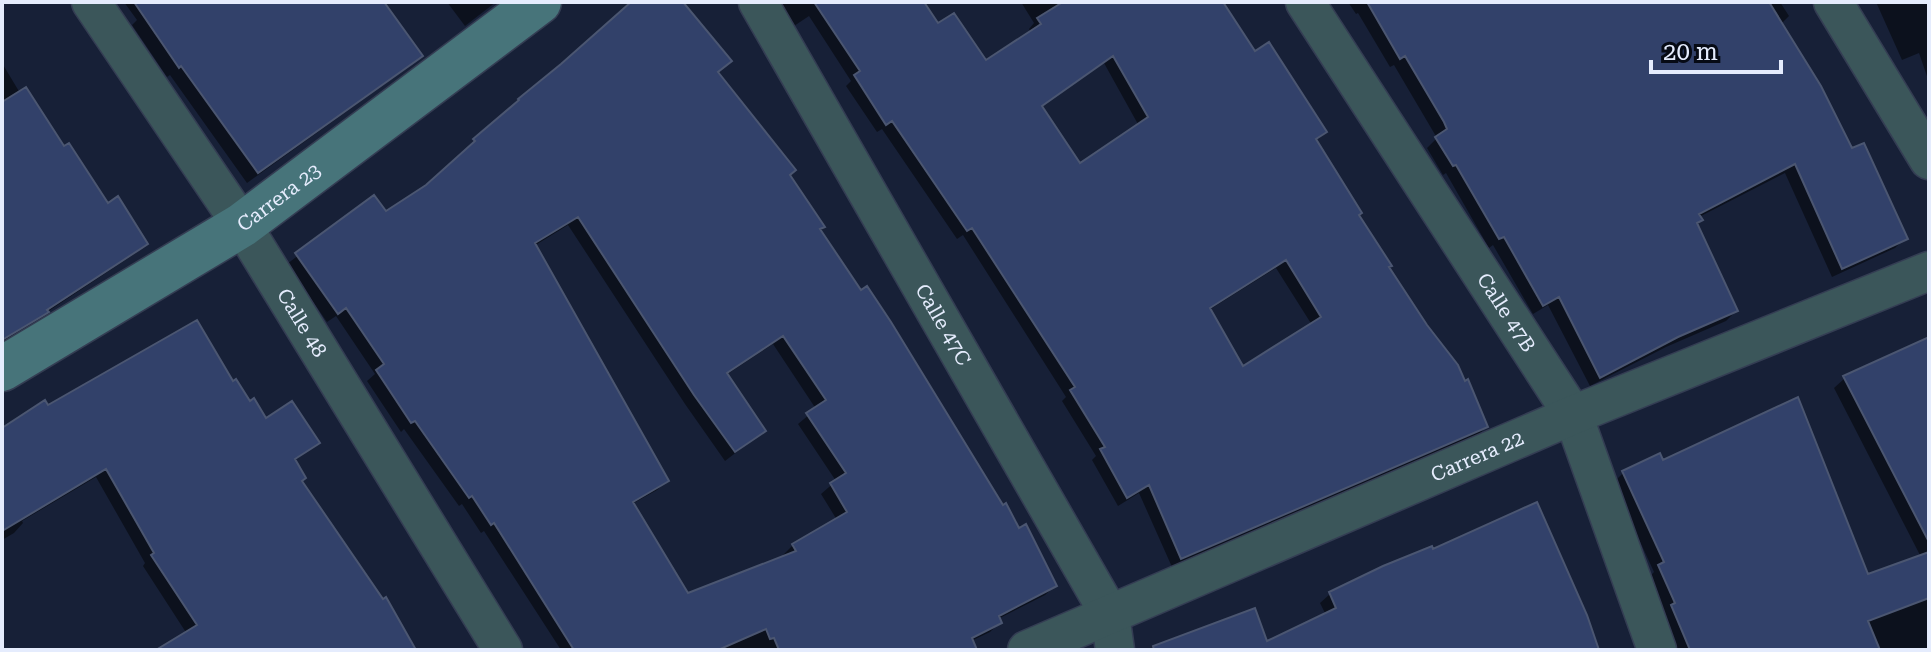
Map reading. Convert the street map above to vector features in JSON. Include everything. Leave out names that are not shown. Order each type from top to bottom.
[{"type":"street","name":"Calle 48","points":[[91,2],[242,225],[503,650]]},
{"type":"street","name":"Carrera 23","points":[[2,369],[242,225],[539,2]]},
{"type":"street","name":"Calle 47C","points":[[758,2],[1113,632]]},
{"type":"street","name":"Calle 47B","points":[[1305,2],[1573,415],[1657,650]]},
{"type":"street","points":[[1833,2],[1929,160]]},
{"type":"street","name":"Carrera 22","points":[[1027,650],[1113,632],[1573,415],[1929,271]]},
{"type":"building","points":[[134,2],[384,2],[423,56],[258,173]]},
{"type":"building","points":[[631,2],[683,2],[732,61],[718,72],[796,170],[790,175],[825,227],[820,229],[861,290],[867,286],[891,322],[1019,528],[1026,524],[1057,586],[999,616],[1002,623],[972,638],[977,650],[779,650],[766,629],[718,650],[574,650],[494,523],[491,525],[472,496],[469,498],[415,421],[411,423],[376,370],[384,364],[346,308],[338,314],[295,253],[374,195],[386,211],[426,185],[475,141],[473,139]],"holes":[[[578,217],[694,395],[735,452],[766,431],[727,373],[783,336],[826,400],[806,413],[846,473],[830,483],[847,512],[792,544],[796,551],[688,593],[633,502],[669,481],[535,243]]]},
{"type":"building","points":[[814,2],[924,2],[938,23],[954,13],[986,60],[1041,24],[1037,18],[1063,2],[1223,2],[1255,51],[1269,42],[1327,132],[1316,139],[1362,213],[1359,215],[1392,266],[1389,267],[1458,365],[1465,381],[1468,379],[1488,427],[1181,559],[1149,485],[1127,498],[1100,449],[1105,447],[1070,390],[1075,387],[972,228],[967,231],[892,121],[886,125],[854,75],[860,71]],"holes":[[[1113,56],[1148,117],[1080,163],[1042,106]],[[1286,260],[1321,317],[1243,366],[1210,308]]]},
{"type":"building","points":[[1367,2],[1769,2],[1821,86],[1852,148],[1864,143],[1908,239],[1842,269],[1795,164],[1699,214],[1703,220],[1697,223],[1738,311],[1678,337],[1600,378],[1559,297],[1543,306],[1504,237],[1499,239],[1456,165],[1453,166],[1435,137],[1447,129],[1444,122],[1405,56],[1400,59]]},
{"type":"building","points":[[26,87],[64,146],[69,143],[108,203],[118,196],[148,244],[47,310],[49,312],[2,340],[2,102]]},
{"type":"building","points":[[197,320],[233,381],[236,379],[250,401],[254,398],[266,418],[292,401],[320,443],[295,459],[306,478],[302,481],[383,599],[386,597],[416,650],[156,650],[197,625],[151,555],[154,553],[106,469],[2,531],[2,428],[45,400],[48,405]]},
{"type":"building","points":[[1929,337],[1929,542],[1843,376]]},
{"type":"building","points":[[1798,397],[1868,574],[1929,552],[1929,598],[1868,621],[1880,650],[1690,650],[1671,605],[1675,603],[1658,565],[1664,562],[1622,471],[1660,453],[1663,460]]},
{"type":"building","points":[[1537,502],[1587,615],[1599,650],[1154,650],[1153,646],[1255,608],[1267,641],[1336,608],[1329,592],[1383,566],[1432,546],[1433,549]]}]
